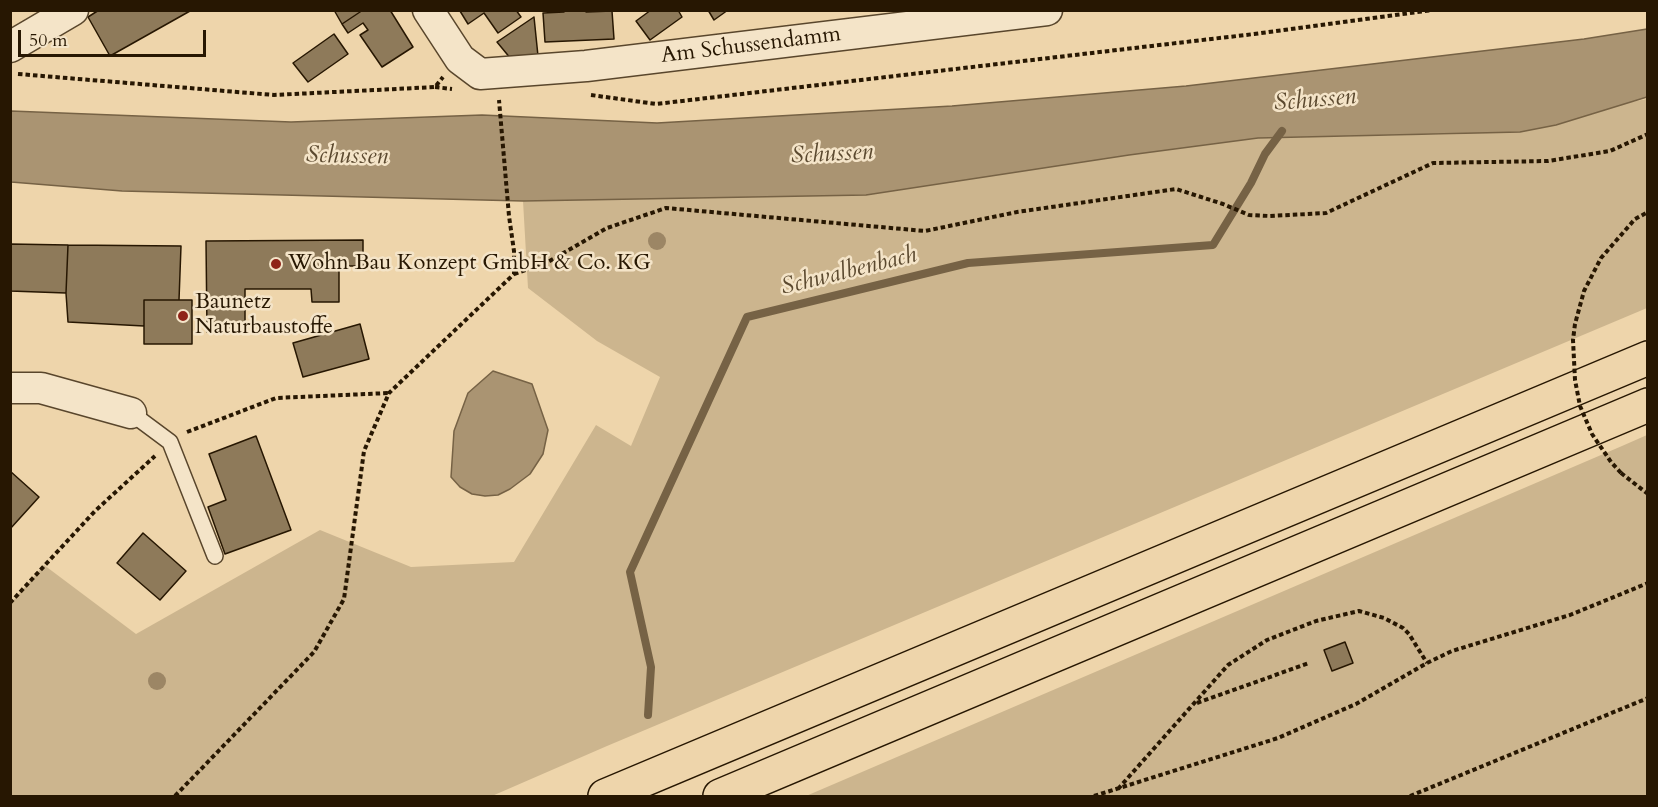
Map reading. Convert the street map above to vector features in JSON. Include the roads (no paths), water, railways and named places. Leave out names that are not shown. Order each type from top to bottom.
[{"type":"highway","points":[[605,796],[1647,358]]},
{"type":"highway","points":[[720,796],[1647,405]]},
{"type":"street","points":[[10,47],[73,10]]},
{"type":"street","name":"Am Schussendamm","points":[[428,10],[460,59],[480,74],[586,66],[834,23],[1047,10]]},
{"type":"street","points":[[10,388],[41,388],[131,413]]},
{"type":"lane","points":[[131,413],[170,442],[215,556]]},
{"type":"water","name":"Schussen","points":[[1647,29],[1647,97],[1556,125],[1520,132],[1258,138],[866,195],[523,201],[122,191],[11,182],[11,111],[291,122],[482,115],[657,123],[952,106],[1186,86],[1584,39]]},
{"type":"water","points":[[493,371],[532,384],[548,430],[543,454],[530,474],[498,495],[485,496],[472,494],[460,487],[451,477],[454,431],[468,393]]},
{"type":"waterway","name":"Schwalbenbach","points":[[648,715],[651,667],[630,572],[747,317],[968,263],[1213,245],[1251,183],[1265,154],[1282,131]]},
{"type":"place","name":"Wohn Bau Konzept GmbH & Co. KG","points":[[276,264]]},
{"type":"place","name":"Baunetz Naturbaustoffe","points":[[183,316]]}]
